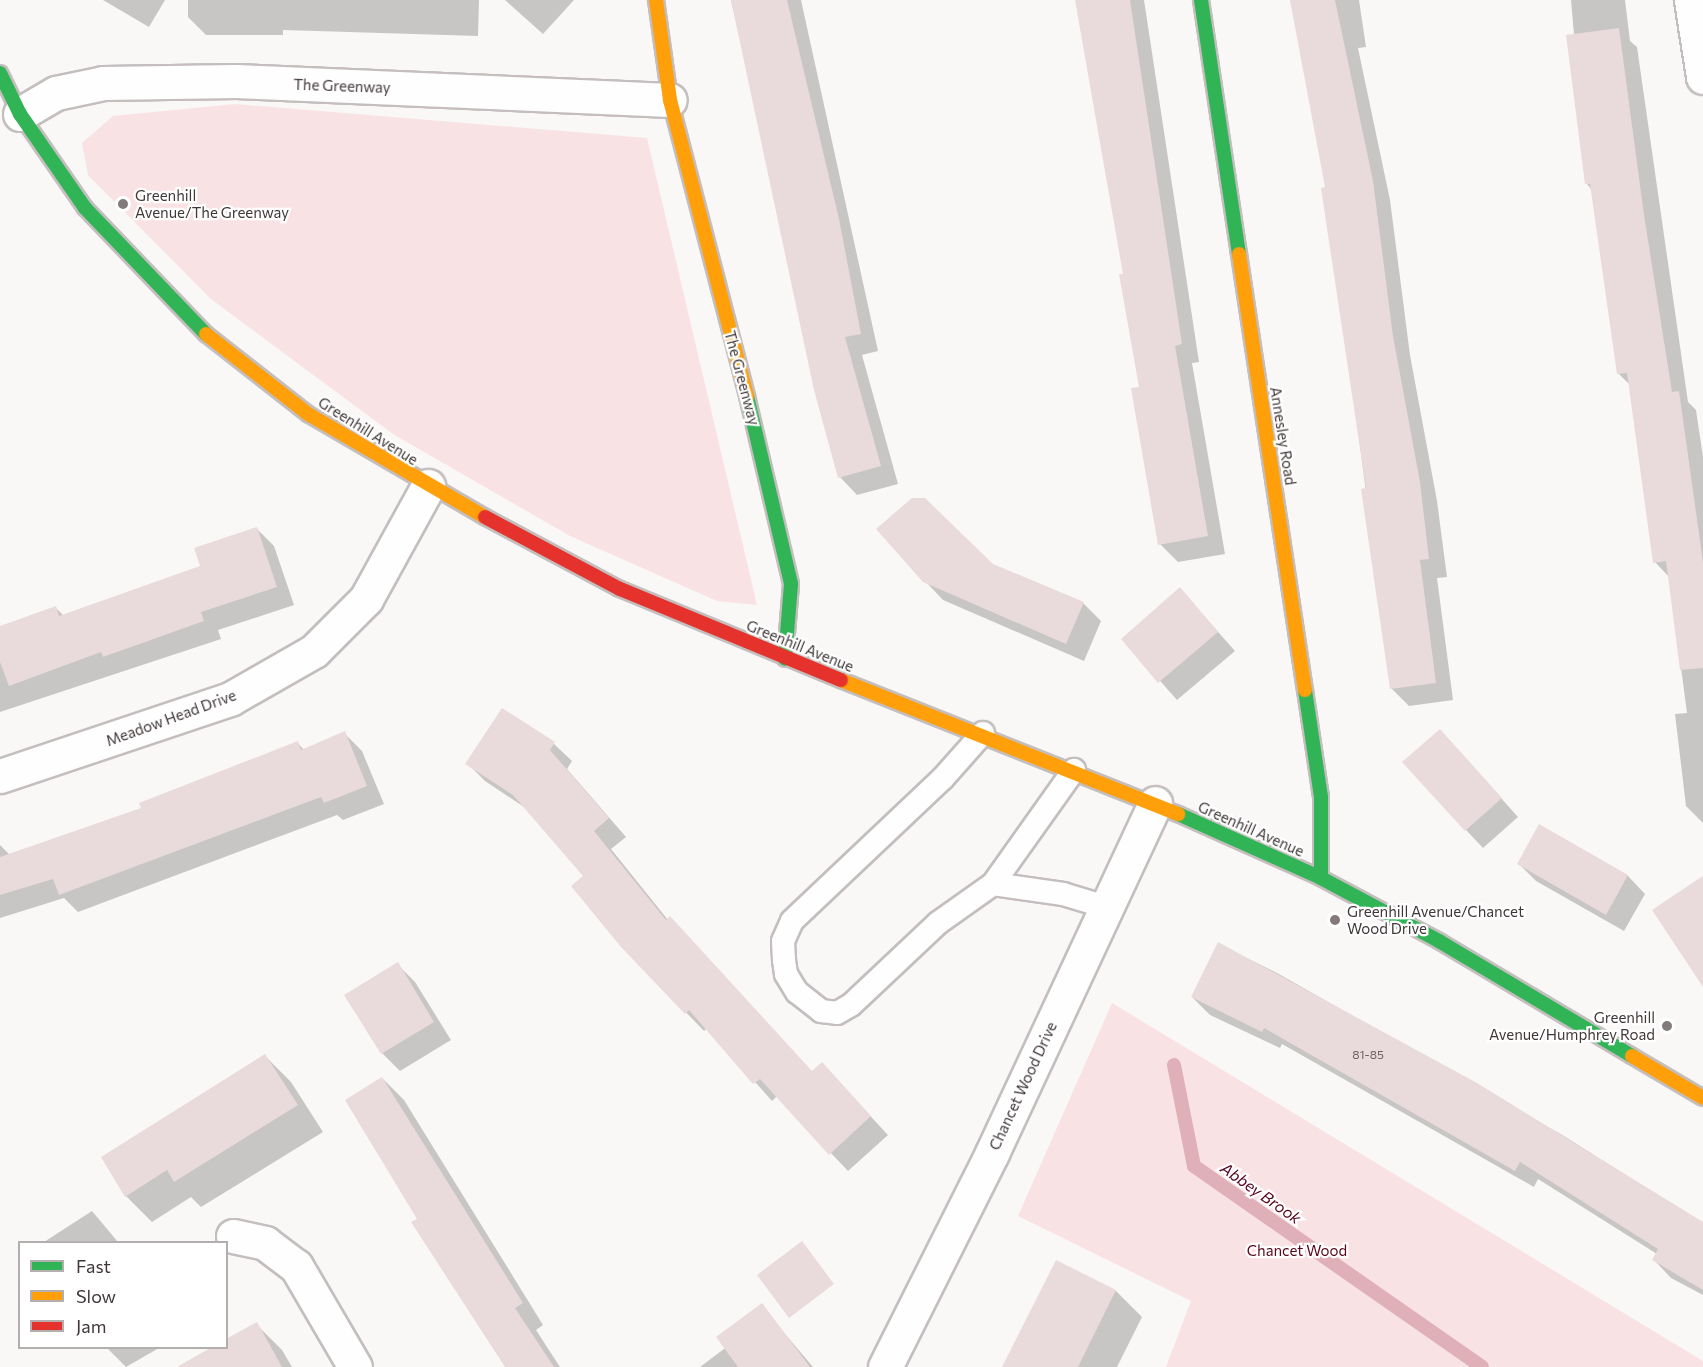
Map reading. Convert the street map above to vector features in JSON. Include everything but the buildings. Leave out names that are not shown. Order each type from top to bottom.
[{"type":"street","name":"The Greenway","points":[[656,0],[670,100],[777,512],[791,584],[785,659]]},
{"type":"street","name":"Annesley Road","points":[[1201,0],[1321,796],[1321,878]]},
{"type":"street","points":[[1691,0],[1703,76]]},
{"type":"street","name":"Greenhill Avenue","points":[[0,73],[20,114],[85,208],[137,266],[213,341],[308,414],[428,486],[620,589],[785,659],[983,733],[1155,803],[1321,878],[1449,947],[1703,1098]]},
{"type":"street","name":"The Greenway","points":[[20,114],[56,93],[103,83],[236,81],[670,100]]},
{"type":"street","name":"Meadow Head Drive","points":[[0,776],[230,699],[314,651],[366,599],[428,486]]},
{"type":"street","name":"Chancet Wood Drive","points":[[885,1367],[992,1153],[1155,803]]},
{"type":"street","points":[[232,1236],[265,1243],[296,1266],[355,1367]]},
{"type":"lane","points":[[983,733],[943,778],[792,921],[783,941],[786,974],[797,992],[820,1011],[837,1013],[851,1005],[945,918],[993,884],[1074,770]]},
{"type":"lane","points":[[993,884],[1064,894],[1106,907]]},
{"type":"green space","points":[[235,104],[647,138],[757,605],[717,601],[570,536],[393,434],[211,299],[88,175],[82,143],[113,116]]},
{"type":"green space","name":"Chancet Wood","points":[[1112,1003],[1703,1361],[1703,1367],[1166,1367],[1191,1301],[1018,1216]]},
{"type":"waterway","name":"Abbey Brook","points":[[1174,1065],[1194,1166],[1482,1367]]},
{"type":"traffic: fast","points":[[1201,0],[1239,254]]},
{"type":"traffic: fast","points":[[0,73],[20,114],[85,208],[206,334]]},
{"type":"traffic: fast","points":[[747,396],[791,584],[785,659]]},
{"type":"traffic: fast","points":[[1305,690],[1321,797],[1321,878]]},
{"type":"traffic: fast","points":[[1178,814],[1321,878],[1439,941],[1632,1056]]},
{"type":"traffic: slow","points":[[656,0],[670,100],[747,396]]},
{"type":"traffic: slow","points":[[1239,254],[1305,690]]},
{"type":"traffic: slow","points":[[206,334],[308,414],[485,517]]},
{"type":"traffic: slow","points":[[841,680],[1178,814]]},
{"type":"traffic: slow","points":[[1632,1056],[1703,1098]]},
{"type":"traffic: jam","points":[[485,517],[620,589],[841,680]]},
{"type":"place","name":"Greenhill Avenue/The Greenway","points":[[123,204]]},
{"type":"place","name":"Greenhill Avenue/Chancet Wood Drive","points":[[1335,920]]},
{"type":"place","name":"Greenhill Avenue/Humphrey Road","points":[[1667,1026]]}]
